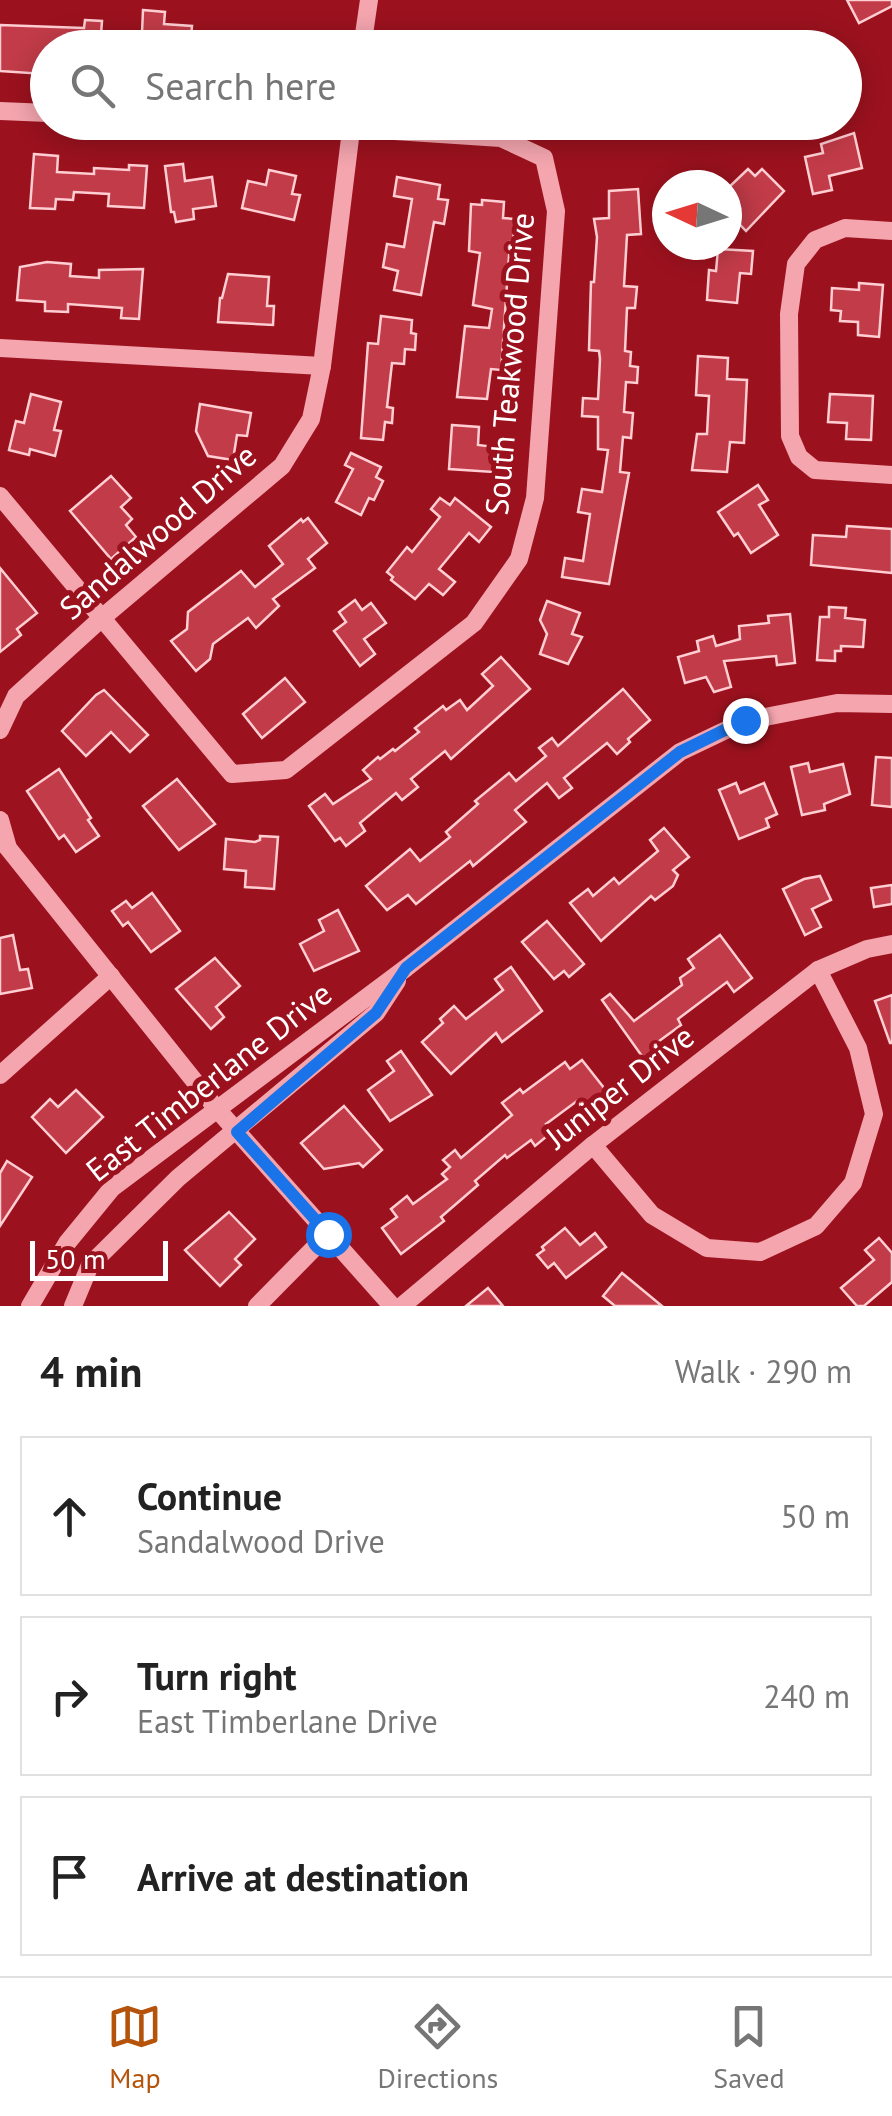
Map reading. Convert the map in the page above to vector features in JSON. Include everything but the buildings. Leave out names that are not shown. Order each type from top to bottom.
[{"type":"street","points":[[364,30],[368,0]]},
{"type":"street","points":[[0,111],[30,112]]},
{"type":"street","name":"Sandalwood Drive","points":[[0,730],[16,696],[282,466],[311,419],[322,366],[350,140]]},
{"type":"street","name":"South Teakwood Drive","points":[[103,617],[232,774],[286,770],[474,624],[518,560],[535,498],[556,210],[544,158],[505,140]]},
{"type":"street","points":[[892,231],[846,228],[815,240],[796,264],[789,314],[790,436],[799,457],[815,470],[892,475]]},
{"type":"street","points":[[0,348],[322,366]]},
{"type":"street","points":[[0,496],[103,617]]},
{"type":"street","name":"East Timberlane Drive","points":[[30,1306],[66,1243],[112,1188],[406,968],[680,752],[745,720],[837,702],[892,704]]},
{"type":"street","points":[[0,820],[8,848],[216,1108],[392,1306]]},
{"type":"street","name":"Juniper Drive","points":[[402,1306],[593,1145],[818,970],[892,944]]},
{"type":"street","name":"East Timberlane Drive","points":[[74,1306],[90,1265],[178,1178],[376,1013],[406,968]]},
{"type":"street","points":[[593,1145],[652,1215],[707,1248],[760,1252],[816,1226],[853,1183],[874,1114],[858,1048],[818,970]]},
{"type":"street","points":[[0,1075],[110,976]]},
{"type":"street","points":[[257,1306],[328,1234]]},
{"type":"route","points":[[328,1234],[237,1132],[376,1013],[406,968],[680,752],[745,720]]}]
